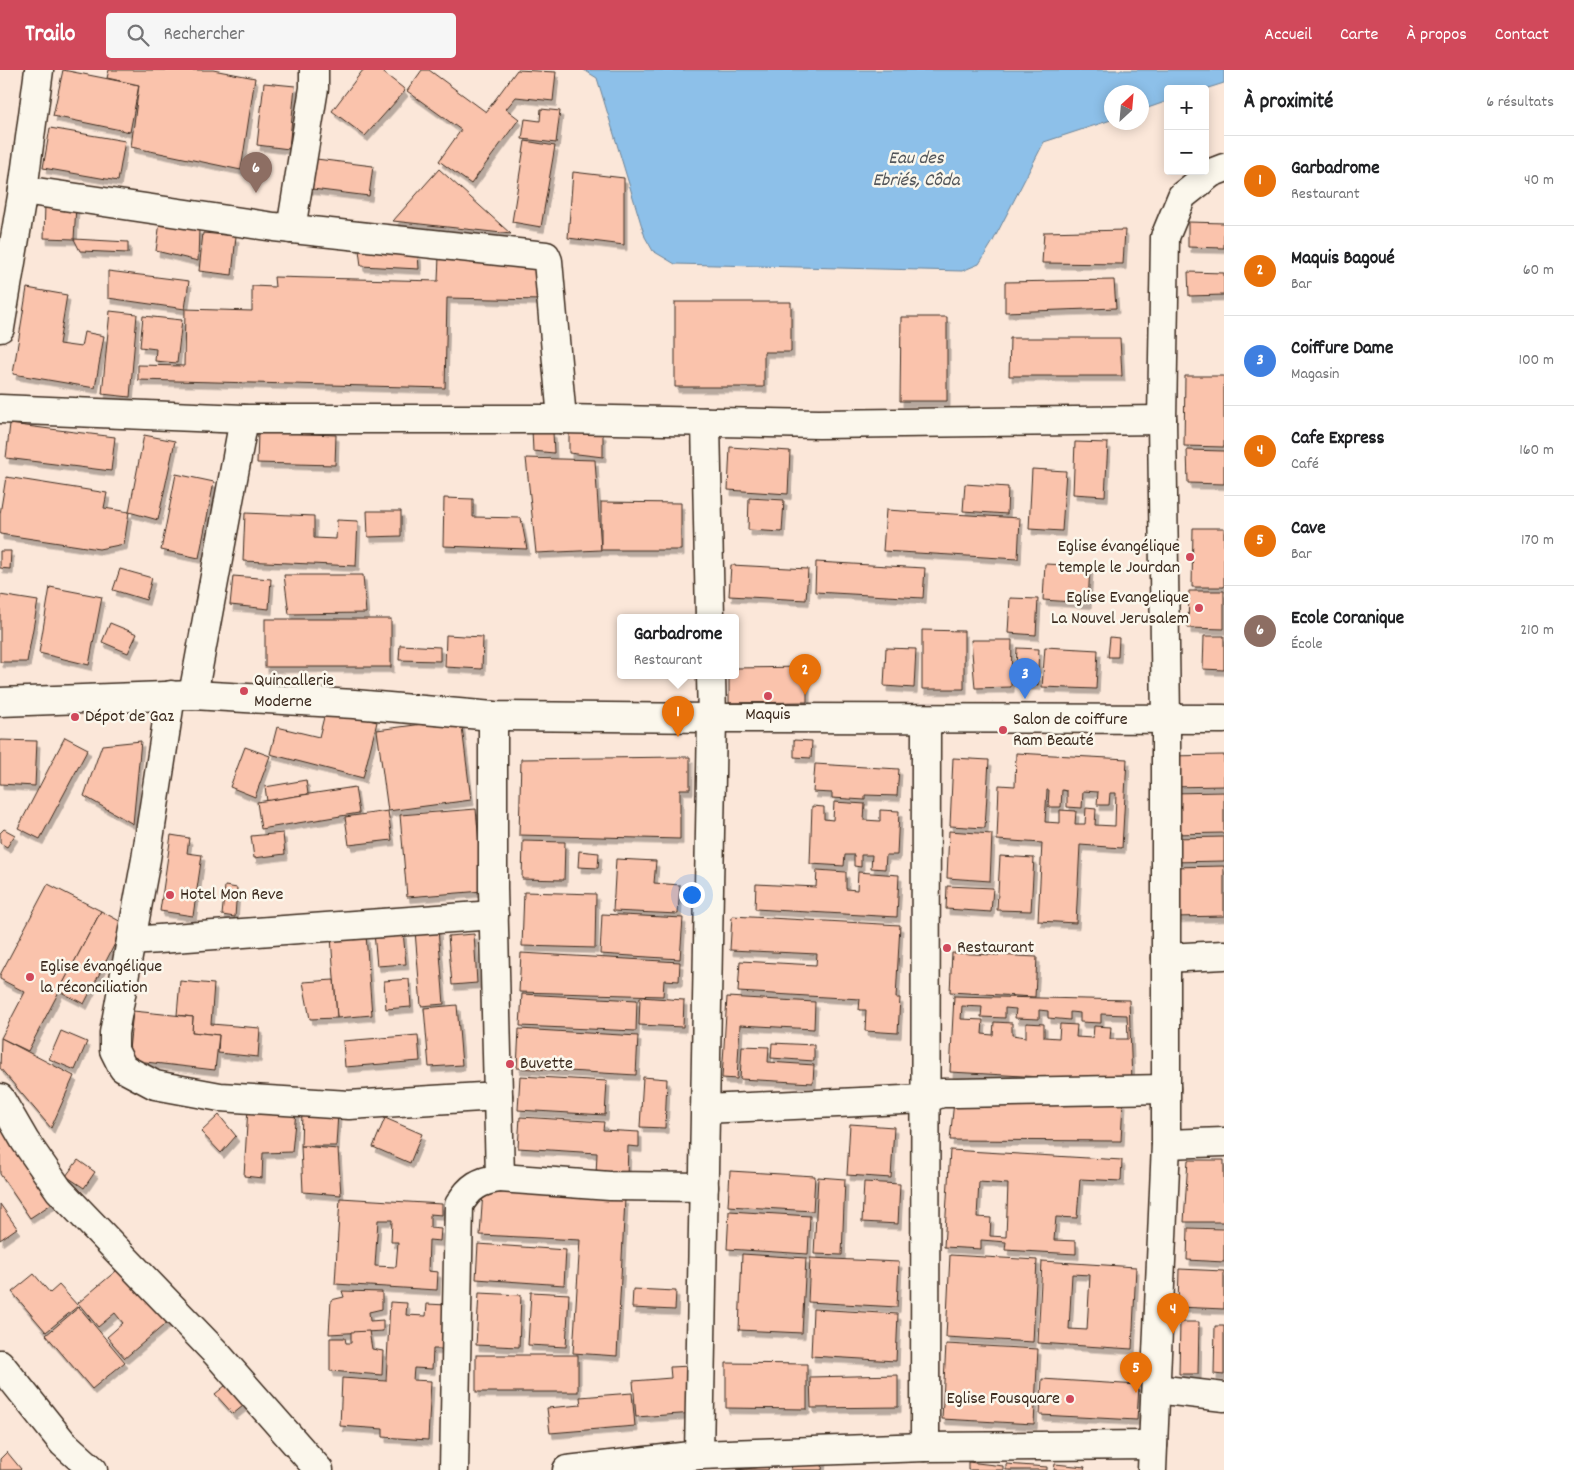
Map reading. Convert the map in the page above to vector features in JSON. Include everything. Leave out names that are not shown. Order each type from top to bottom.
[{"type":"street","points":[[0,328],[23,190],[39,70]]},
{"type":"street","points":[[291,229],[314,88],[314,70]]},
{"type":"street","points":[[567,1470],[699,1455],[925,1447],[1152,1457],[1166,1144],[1166,720],[1162,420],[1165,237],[1182,196],[1211,174],[1224,168]]},
{"type":"street","points":[[23,190],[291,229],[546,256],[548,261],[562,419]]},
{"type":"street","points":[[0,409],[244,419],[562,419],[819,424],[1162,420]]},
{"type":"street","points":[[244,419],[146,859],[114,1033],[114,1050],[123,1068],[154,1085],[220,1098],[350,1105],[498,1096]]},
{"type":"street","points":[[706,422],[710,614]]},
{"type":"street","points":[[699,1455],[712,718],[711,679]]},
{"type":"street","points":[[0,702],[182,695],[354,704],[493,716],[1224,720]]},
{"type":"street","points":[[493,716],[494,915],[500,1178]]},
{"type":"street","points":[[925,1447],[926,719]]},
{"type":"street","points":[[131,941],[494,915]]},
{"type":"street","points":[[1166,958],[1224,955]]},
{"type":"street","points":[[705,1109],[926,1099],[942,1093],[1166,1089]]},
{"type":"street","points":[[0,1098],[25,1140],[59,1190],[216,1353],[319,1470]]},
{"type":"street","points":[[1166,1144],[1224,1142]]},
{"type":"street","points":[[454,1470],[459,1205],[467,1191],[487,1180],[500,1178],[610,1186],[704,1186]]},
{"type":"street","points":[[0,1364],[64,1443],[94,1470]]},
{"type":"street","points":[[1156,1389],[1224,1397]]},
{"type":"water","name":"Eau des Ebriés, Côda","points":[[584,70],[1224,70],[1224,83],[1209,88],[1209,85],[1164,85],[1164,102],[1149,108],[1149,85],[1104,85],[1104,122],[1044,142],[992,243],[979,264],[962,271],[675,264],[653,251],[645,237],[597,78]]},
{"type":"building","points":[[63,70],[139,85],[130,132],[53,116]]},
{"type":"building","points":[[109,70],[213,70],[255,78],[241,170],[131,147],[139,85],[107,78]]},
{"type":"building","points":[[363,70],[380,70],[405,91],[365,136],[332,111]]},
{"type":"building","points":[[422,70],[429,70],[486,112],[517,70],[556,72],[553,101],[516,97],[506,109],[519,119],[471,184],[439,161],[461,130],[407,91]]},
{"type":"building","points":[[264,83],[295,86],[289,149],[257,145]]},
{"type":"building","points":[[541,109],[560,111],[556,143],[522,139],[525,119],[540,121]]},
{"type":"building","points":[[50,128],[125,141],[118,181],[43,168]]},
{"type":"building","points":[[525,141],[555,146],[541,227],[512,222]]},
{"type":"building","points":[[308,158],[373,166],[369,196],[304,188]]},
{"type":"building","points":[[439,169],[511,234],[393,221]]},
{"type":"building","points":[[573,172],[624,178],[624,245],[568,238]]},
{"type":"building","points":[[45,204],[76,206],[74,239],[44,238]]},
{"type":"building","points":[[160,222],[199,229],[198,261],[156,251]]},
{"type":"building","points":[[1188,222],[1224,223],[1224,248],[1188,247]]},
{"type":"building","points":[[1125,230],[1123,264],[1042,263],[1044,232]]},
{"type":"building","points":[[203,233],[236,236],[232,275],[199,271]]},
{"type":"building","points":[[74,239],[128,242],[128,253],[80,251]]},
{"type":"building","points":[[359,250],[418,254],[419,269],[361,266]]},
{"type":"building","points":[[439,256],[542,259],[541,300],[447,298],[445,388],[138,380],[138,365],[184,366],[185,309],[252,311],[252,286],[275,287],[274,277],[438,281]]},
{"type":"building","points":[[108,271],[189,281],[185,309],[108,298]]},
{"type":"building","points":[[1188,272],[1224,273],[1224,295],[1189,296]]},
{"type":"building","points":[[1114,280],[1116,308],[1005,312],[1005,282]]},
{"type":"building","points":[[27,288],[67,295],[59,344],[81,347],[84,332],[104,336],[95,388],[13,374]]},
{"type":"building","points":[[675,302],[791,302],[791,352],[764,352],[764,387],[675,387]]},
{"type":"building","points":[[110,311],[137,314],[130,397],[102,394]]},
{"type":"building","points":[[143,316],[182,320],[177,363],[155,361],[156,349],[140,347]]},
{"type":"building","points":[[901,317],[947,317],[947,401],[900,401]]},
{"type":"building","points":[[1010,338],[1120,338],[1122,376],[1009,376]]},
{"type":"building","points":[[1185,376],[1224,376],[1224,447],[1184,446]]},
{"type":"building","points":[[10,424],[115,437],[111,471],[6,458]]},
{"type":"building","points":[[532,430],[553,432],[554,453],[533,451]]},
{"type":"building","points":[[569,431],[603,433],[603,457],[569,453]]},
{"type":"building","points":[[258,432],[336,435],[335,465],[257,463]]},
{"type":"building","points":[[144,435],[175,441],[158,520],[129,512]]},
{"type":"building","points":[[1075,442],[1108,443],[1105,496],[1073,494]]},
{"type":"building","points":[[730,447],[790,451],[788,494],[728,490]]},
{"type":"building","points":[[1187,450],[1224,451],[1224,484],[1188,483]]},
{"type":"building","points":[[526,458],[595,460],[601,550],[536,553]]},
{"type":"building","points":[[1032,469],[1066,471],[1062,531],[1029,529]]},
{"type":"building","points":[[176,474],[214,482],[199,558],[161,550]]},
{"type":"building","points":[[6,477],[107,493],[104,508],[129,512],[124,544],[99,549],[0,534],[0,514]]},
{"type":"building","points":[[965,484],[1008,487],[1007,514],[963,511]]},
{"type":"building","points":[[444,498],[473,499],[473,517],[521,518],[527,549],[443,546]]},
{"type":"building","points":[[749,498],[784,500],[782,532],[748,530]]},
{"type":"building","points":[[601,502],[681,503],[681,550],[601,550]]},
{"type":"building","points":[[886,510],[1020,518],[1018,559],[883,551]]},
{"type":"building","points":[[367,511],[401,511],[401,536],[368,537]]},
{"type":"building","points":[[245,513],[314,516],[314,538],[336,539],[337,520],[358,521],[356,566],[243,561]]},
{"type":"building","points":[[1193,528],[1224,528],[1224,587],[1192,587]]},
{"type":"building","points":[[0,551],[11,551],[10,569],[0,568]]},
{"type":"building","points":[[816,562],[925,568],[923,598],[815,592]]},
{"type":"building","points":[[1045,564],[1090,566],[1088,603],[1043,600]]},
{"type":"building","points":[[731,565],[808,569],[806,600],[729,596]]},
{"type":"building","points":[[120,569],[152,578],[146,600],[113,590]]},
{"type":"building","points":[[284,575],[363,575],[366,613],[289,614]]},
{"type":"building","points":[[233,576],[271,579],[269,609],[230,605]]},
{"type":"building","points":[[50,587],[102,597],[89,665],[39,653]]},
{"type":"building","points":[[1189,591],[1224,591],[1224,629],[1188,628]]},
{"type":"building","points":[[0,595],[38,601],[27,662],[0,662]]},
{"type":"building","points":[[1010,598],[1038,599],[1036,635],[1008,633]]},
{"type":"building","points":[[265,619],[391,619],[391,667],[265,667]]},
{"type":"building","points":[[110,623],[137,634],[128,653],[102,642]]},
{"type":"building","points":[[922,630],[964,631],[964,689],[922,689]]},
{"type":"building","points":[[446,635],[483,637],[482,669],[445,667]]},
{"type":"building","points":[[1204,636],[1224,636],[1224,670],[1203,669]]},
{"type":"building","points":[[1110,637],[1119,638],[1118,657],[1108,657]]},
{"type":"building","points":[[971,640],[1012,640],[1011,687],[975,688]]},
{"type":"building","points":[[400,645],[440,647],[440,661],[399,660]]},
{"type":"building","points":[[1045,647],[1098,650],[1096,689],[1042,687]]},
{"type":"building","points":[[886,648],[916,649],[914,688],[884,686]]},
{"type":"building","points":[[1017,648],[1039,649],[1038,668],[1016,667]]},
{"type":"building","points":[[807,667],[807,702],[729,703],[729,679],[739,679],[739,668]]},
{"type":"building","points":[[1027,675],[1038,675],[1038,685],[1026,684]]},
{"type":"building","points":[[326,709],[377,722],[363,778],[270,754],[277,727],[319,737]]},
{"type":"building","points":[[461,719],[471,800],[388,811],[377,730]]},
{"type":"building","points":[[65,737],[88,749],[40,839],[18,828]]},
{"type":"building","points":[[0,740],[37,741],[35,786],[0,784]]},
{"type":"building","points":[[794,740],[812,741],[811,758],[794,757]]},
{"type":"building","points":[[141,741],[133,824],[84,796],[102,745]]},
{"type":"building","points":[[245,747],[270,756],[255,797],[230,787]]},
{"type":"building","points":[[1016,753],[1127,759],[1122,848],[1080,845],[1076,923],[1038,921],[1042,843],[997,840],[999,785],[1015,786]],"holes":[[[1047,790],[1049,790],[1048,807],[1061,807],[1062,790],[1067,791],[1067,807],[1082,808],[1083,791],[1098,792],[1097,805],[1109,805],[1110,793],[1116,793],[1115,826],[1095,825],[1096,809],[1086,808],[1085,824],[1075,824],[1076,811],[1060,810],[1060,823],[1045,822]]]},
{"type":"building","points":[[1224,755],[1224,786],[1169,787],[1168,756]]},
{"type":"building","points":[[690,757],[690,789],[680,789],[680,839],[519,835],[521,759]]},
{"type":"building","points":[[953,758],[989,760],[985,828],[950,826]]},
{"type":"building","points":[[815,764],[899,769],[897,796],[865,795],[865,800],[832,798],[832,793],[813,792]]},
{"type":"building","points":[[306,780],[308,794],[267,801],[265,787]]},
{"type":"building","points":[[355,787],[359,813],[261,829],[257,802]]},
{"type":"building","points":[[1224,792],[1224,833],[1172,834],[1171,793]]},
{"type":"building","points":[[834,802],[865,804],[864,820],[880,821],[880,810],[899,811],[897,855],[886,855],[885,869],[871,868],[872,855],[861,855],[861,867],[854,866],[854,855],[845,855],[844,866],[810,864],[812,806],[824,807],[824,819],[833,820]]},
{"type":"building","points":[[476,809],[483,891],[407,897],[400,815]]},
{"type":"building","points":[[388,811],[392,840],[349,845],[345,817]]},
{"type":"building","points":[[4,829],[15,835],[7,847],[0,843],[0,833]]},
{"type":"building","points":[[949,831],[992,834],[990,881],[947,878]]},
{"type":"building","points":[[283,833],[285,854],[254,858],[251,836]]},
{"type":"building","points":[[171,835],[189,838],[187,853],[202,855],[193,916],[160,911]]},
{"type":"building","points":[[1224,837],[1224,861],[1172,862],[1172,838]]},
{"type":"building","points":[[523,841],[565,842],[564,880],[522,879]]},
{"type":"building","points":[[579,851],[599,853],[598,868],[578,867]]},
{"type":"building","points":[[1000,856],[1034,858],[1031,911],[997,910]]},
{"type":"building","points":[[616,859],[656,861],[654,883],[680,885],[678,914],[613,911]]},
{"type":"building","points":[[1224,866],[1224,916],[1174,917],[1173,867]]},
{"type":"building","points":[[817,870],[846,872],[846,889],[857,890],[858,872],[899,875],[897,917],[755,909],[756,884],[816,887]]},
{"type":"building","points":[[48,884],[101,911],[28,1051],[1,1038],[25,992],[0,979],[0,975]]},
{"type":"building","points":[[225,886],[237,888],[235,917],[222,915]]},
{"type":"building","points":[[947,886],[993,888],[991,912],[946,909]]},
{"type":"building","points":[[524,892],[596,894],[595,948],[522,946]]},
{"type":"building","points":[[101,911],[125,924],[84,1004],[59,991]]},
{"type":"building","points":[[602,914],[683,918],[680,959],[600,954]]},
{"type":"building","points":[[732,916],[900,925],[896,998],[900,998],[898,1033],[865,1031],[866,1010],[859,1010],[860,999],[738,992],[740,961],[816,965],[817,954],[730,950]]},
{"type":"building","points":[[438,929],[444,1004],[421,1006],[415,931]]},
{"type":"building","points":[[403,931],[406,964],[377,966],[374,933]]},
{"type":"building","points":[[474,934],[477,983],[452,985],[448,936]]},
{"type":"building","points":[[366,935],[372,1015],[337,1018],[331,937]]},
{"type":"building","points":[[521,953],[680,962],[679,981],[664,980],[663,996],[519,992]]},
{"type":"building","points":[[952,953],[1037,957],[1035,997],[950,992]]},
{"type":"building","points":[[409,979],[411,1007],[386,1009],[384,981]]},
{"type":"building","points":[[334,980],[337,1018],[310,1019],[303,982]]},
{"type":"building","points":[[180,981],[214,984],[211,1024],[260,1028],[258,1057],[218,1053],[219,1035],[192,1032],[193,1017],[177,1015]]},
{"type":"building","points":[[522,994],[637,1000],[636,1031],[520,1026]]},
{"type":"building","points":[[954,996],[1129,1000],[1132,1082],[950,1072]],"holes":[[[962,1006],[982,1007],[981,1017],[1005,1018],[1005,1008],[1016,1009],[1015,1018],[1039,1019],[1039,1010],[1048,1011],[1048,1018],[1070,1020],[1070,1012],[1080,1013],[1080,1022],[1101,1023],[1101,1014],[1127,1015],[1128,1039],[1110,1039],[1111,1027],[1094,1026],[1093,1038],[1076,1037],[1077,1025],[1060,1024],[1059,1038],[1044,1037],[1044,1024],[1026,1023],[1026,1037],[1012,1035],[1012,1023],[994,1022],[993,1035],[982,1034],[983,1020],[961,1019]]]},
{"type":"building","points":[[640,997],[684,1000],[683,1027],[639,1025]]},
{"type":"building","points":[[727,997],[815,1002],[814,1029],[740,1025],[737,1079],[722,1078]]},
{"type":"building","points":[[457,1005],[462,1065],[429,1067],[424,1008]]},
{"type":"building","points":[[133,1011],[193,1017],[192,1032],[219,1035],[215,1070],[128,1060]]},
{"type":"building","points":[[519,1029],[638,1036],[636,1075],[517,1068]]},
{"type":"building","points":[[61,1031],[87,1042],[75,1070],[49,1059]]},
{"type":"building","points":[[418,1035],[420,1061],[345,1067],[343,1041]]},
{"type":"building","points":[[1,1038],[74,1076],[51,1128],[0,1068]]},
{"type":"building","points":[[772,1043],[814,1045],[814,1061],[771,1058]]},
{"type":"building","points":[[742,1046],[769,1047],[768,1062],[814,1065],[813,1083],[740,1079]]},
{"type":"building","points":[[520,1076],[607,1081],[605,1115],[518,1110]]},
{"type":"building","points":[[643,1077],[667,1079],[665,1128],[640,1127]]},
{"type":"building","points":[[954,1101],[1123,1101],[1121,1141],[950,1140]]},
{"type":"building","points":[[248,1107],[296,1112],[292,1152],[263,1153],[262,1178],[244,1176]]},
{"type":"building","points":[[302,1112],[338,1113],[336,1146],[301,1146]]},
{"type":"building","points":[[219,1115],[236,1136],[221,1153],[201,1132]]},
{"type":"building","points":[[520,1117],[604,1122],[603,1130],[639,1132],[639,1147],[628,1146],[627,1177],[596,1175],[597,1153],[518,1148]]},
{"type":"building","points":[[385,1118],[422,1134],[410,1163],[373,1147]]},
{"type":"building","points":[[850,1124],[894,1127],[891,1178],[847,1175]]},
{"type":"building","points":[[4,1130],[53,1203],[30,1218],[0,1174],[0,1132]]},
{"type":"building","points":[[301,1146],[338,1149],[341,1195],[303,1192]]},
{"type":"building","points":[[950,1150],[1122,1160],[1121,1181],[1080,1179],[1077,1218],[1056,1217],[1054,1240],[1076,1241],[1076,1254],[1005,1250],[1006,1242],[981,1240],[981,1249],[944,1247]],"holes":[[[979,1182],[1008,1184],[1006,1237],[990,1236],[991,1218],[977,1217]]]},
{"type":"building","points":[[78,1160],[95,1172],[84,1188],[66,1176]]},
{"type":"building","points":[[1188,1160],[1224,1160],[1224,1222],[1184,1222]]},
{"type":"building","points":[[730,1171],[815,1176],[813,1211],[728,1206]]},
{"type":"building","points":[[818,1177],[845,1179],[842,1255],[814,1254]]},
{"type":"building","points":[[864,1182],[900,1184],[898,1224],[862,1222]]},
{"type":"building","points":[[483,1191],[625,1199],[617,1356],[573,1353],[580,1240],[480,1235]]},
{"type":"building","points":[[340,1198],[442,1204],[442,1215],[430,1214],[430,1228],[441,1229],[440,1241],[429,1240],[428,1271],[438,1272],[437,1290],[335,1284]],"holes":[[[378,1220],[392,1220],[391,1242],[398,1242],[396,1267],[375,1266]]]},
{"type":"building","points":[[0,1204],[17,1228],[0,1240]]},
{"type":"building","points":[[729,1211],[810,1216],[808,1254],[727,1249]]},
{"type":"building","points":[[1188,1228],[1224,1229],[1224,1262],[1187,1260]]},
{"type":"building","points":[[478,1244],[566,1250],[564,1285],[476,1279]]},
{"type":"building","points":[[742,1254],[806,1258],[802,1333],[739,1330]]},
{"type":"building","points":[[950,1255],[1037,1260],[1033,1342],[946,1337]]},
{"type":"building","points":[[810,1258],[899,1262],[897,1307],[808,1302]]},
{"type":"building","points":[[1042,1261],[1136,1267],[1132,1349],[1038,1343]],"holes":[[[1072,1274],[1090,1275],[1087,1330],[1069,1329]]]},
{"type":"building","points":[[123,1265],[170,1320],[125,1358],[107,1337],[123,1323],[115,1313],[98,1327],[78,1303]]},
{"type":"building","points":[[1179,1269],[1224,1271],[1224,1309],[1178,1307]]},
{"type":"building","points":[[34,1274],[50,1293],[59,1285],[78,1306],[46,1332],[12,1292]]},
{"type":"building","points":[[633,1289],[676,1291],[675,1310],[632,1308]]},
{"type":"building","points":[[342,1291],[382,1292],[382,1309],[369,1312],[370,1321],[383,1320],[383,1331],[329,1334],[331,1300],[344,1297]]},
{"type":"building","points":[[531,1292],[569,1294],[566,1347],[528,1345]]},
{"type":"building","points":[[479,1293],[521,1295],[519,1347],[476,1345]]},
{"type":"building","points":[[390,1302],[407,1303],[406,1315],[426,1316],[427,1304],[447,1305],[444,1349],[433,1349],[432,1369],[414,1368],[413,1380],[431,1381],[428,1440],[383,1437],[383,1429],[340,1426],[342,1378],[386,1381]]},
{"type":"building","points":[[79,1307],[125,1362],[92,1389],[46,1335]]},
{"type":"building","points":[[813,1309],[898,1314],[896,1361],[811,1356]]},
{"type":"building","points":[[1180,1322],[1199,1322],[1198,1374],[1179,1374]]},
{"type":"building","points":[[1215,1326],[1224,1326],[1224,1375],[1214,1374]]},
{"type":"building","points":[[369,1331],[372,1349],[383,1351],[382,1375],[330,1371],[330,1338],[345,1338],[346,1343],[351,1343],[351,1332]]},
{"type":"building","points":[[946,1344],[1038,1349],[1034,1424],[942,1419]]},
{"type":"building","points":[[476,1355],[578,1355],[578,1392],[476,1392]]},
{"type":"building","points":[[726,1363],[807,1364],[807,1409],[726,1408]]},
{"type":"building","points":[[691,1366],[695,1413],[636,1417],[633,1381],[671,1378],[670,1367]]},
{"type":"building","points":[[898,1375],[898,1407],[811,1408],[810,1377]]},
{"type":"building","points":[[1042,1379],[1139,1385],[1137,1420],[1040,1415]]},
{"type":"building","points":[[231,1381],[248,1402],[233,1414],[215,1394]]},
{"type":"building","points":[[632,1393],[635,1426],[550,1433],[547,1408],[581,1405],[580,1397]]},
{"type":"building","points":[[7,1452],[20,1470],[0,1470],[0,1459]]},
{"type":"building","points":[[823,1458],[822,1470],[790,1470],[797,1459]]},
{"type":"building","points":[[968,1462],[1003,1466],[1003,1470],[968,1470]]},
{"type":"building","points":[[1006,1464],[1047,1467],[1047,1470],[1006,1470]]},
{"type":"building","points":[[1055,1464],[1085,1467],[1084,1470],[1054,1470]]},
{"type":"building","points":[[769,1466],[768,1470],[737,1470]]},
{"type":"place","name":"Ecole Coranique","points":[[256,193]]},
{"type":"place","name":"Eglise évangélique temple le Jourdan","points":[[1190,557]]},
{"type":"place","name":"Eglise Evangelique La Nouvel Jerusalem","points":[[1199,608]]},
{"type":"place","name":"Quincallerie Moderne","points":[[244,691]]},
{"type":"place","name":"Maquis Bagoué","points":[[805,695]]},
{"type":"place","name":"Maquis","points":[[768,696]]},
{"type":"place","name":"Coiffure Dame","points":[[1025,699]]},
{"type":"place","name":"Dépot de Gaz","points":[[75,717]]},
{"type":"place","name":"Salon de coiffure Ram Beauté","points":[[1003,730]]},
{"type":"place","name":"Garbadrome","points":[[678,737]]},
{"type":"place","name":"Hotel Mon Reve","points":[[170,895]]},
{"type":"place","name":"Restaurant","points":[[947,948]]},
{"type":"place","name":"Eglise évangélique la réconciliation","points":[[30,977]]},
{"type":"place","name":"Buvette","points":[[510,1064]]},
{"type":"place","name":"Cafe Express","points":[[1173,1334]]},
{"type":"place","name":"Cave","points":[[1136,1393]]},
{"type":"place","name":"Eglise Fousquare","points":[[1070,1399]]}]
